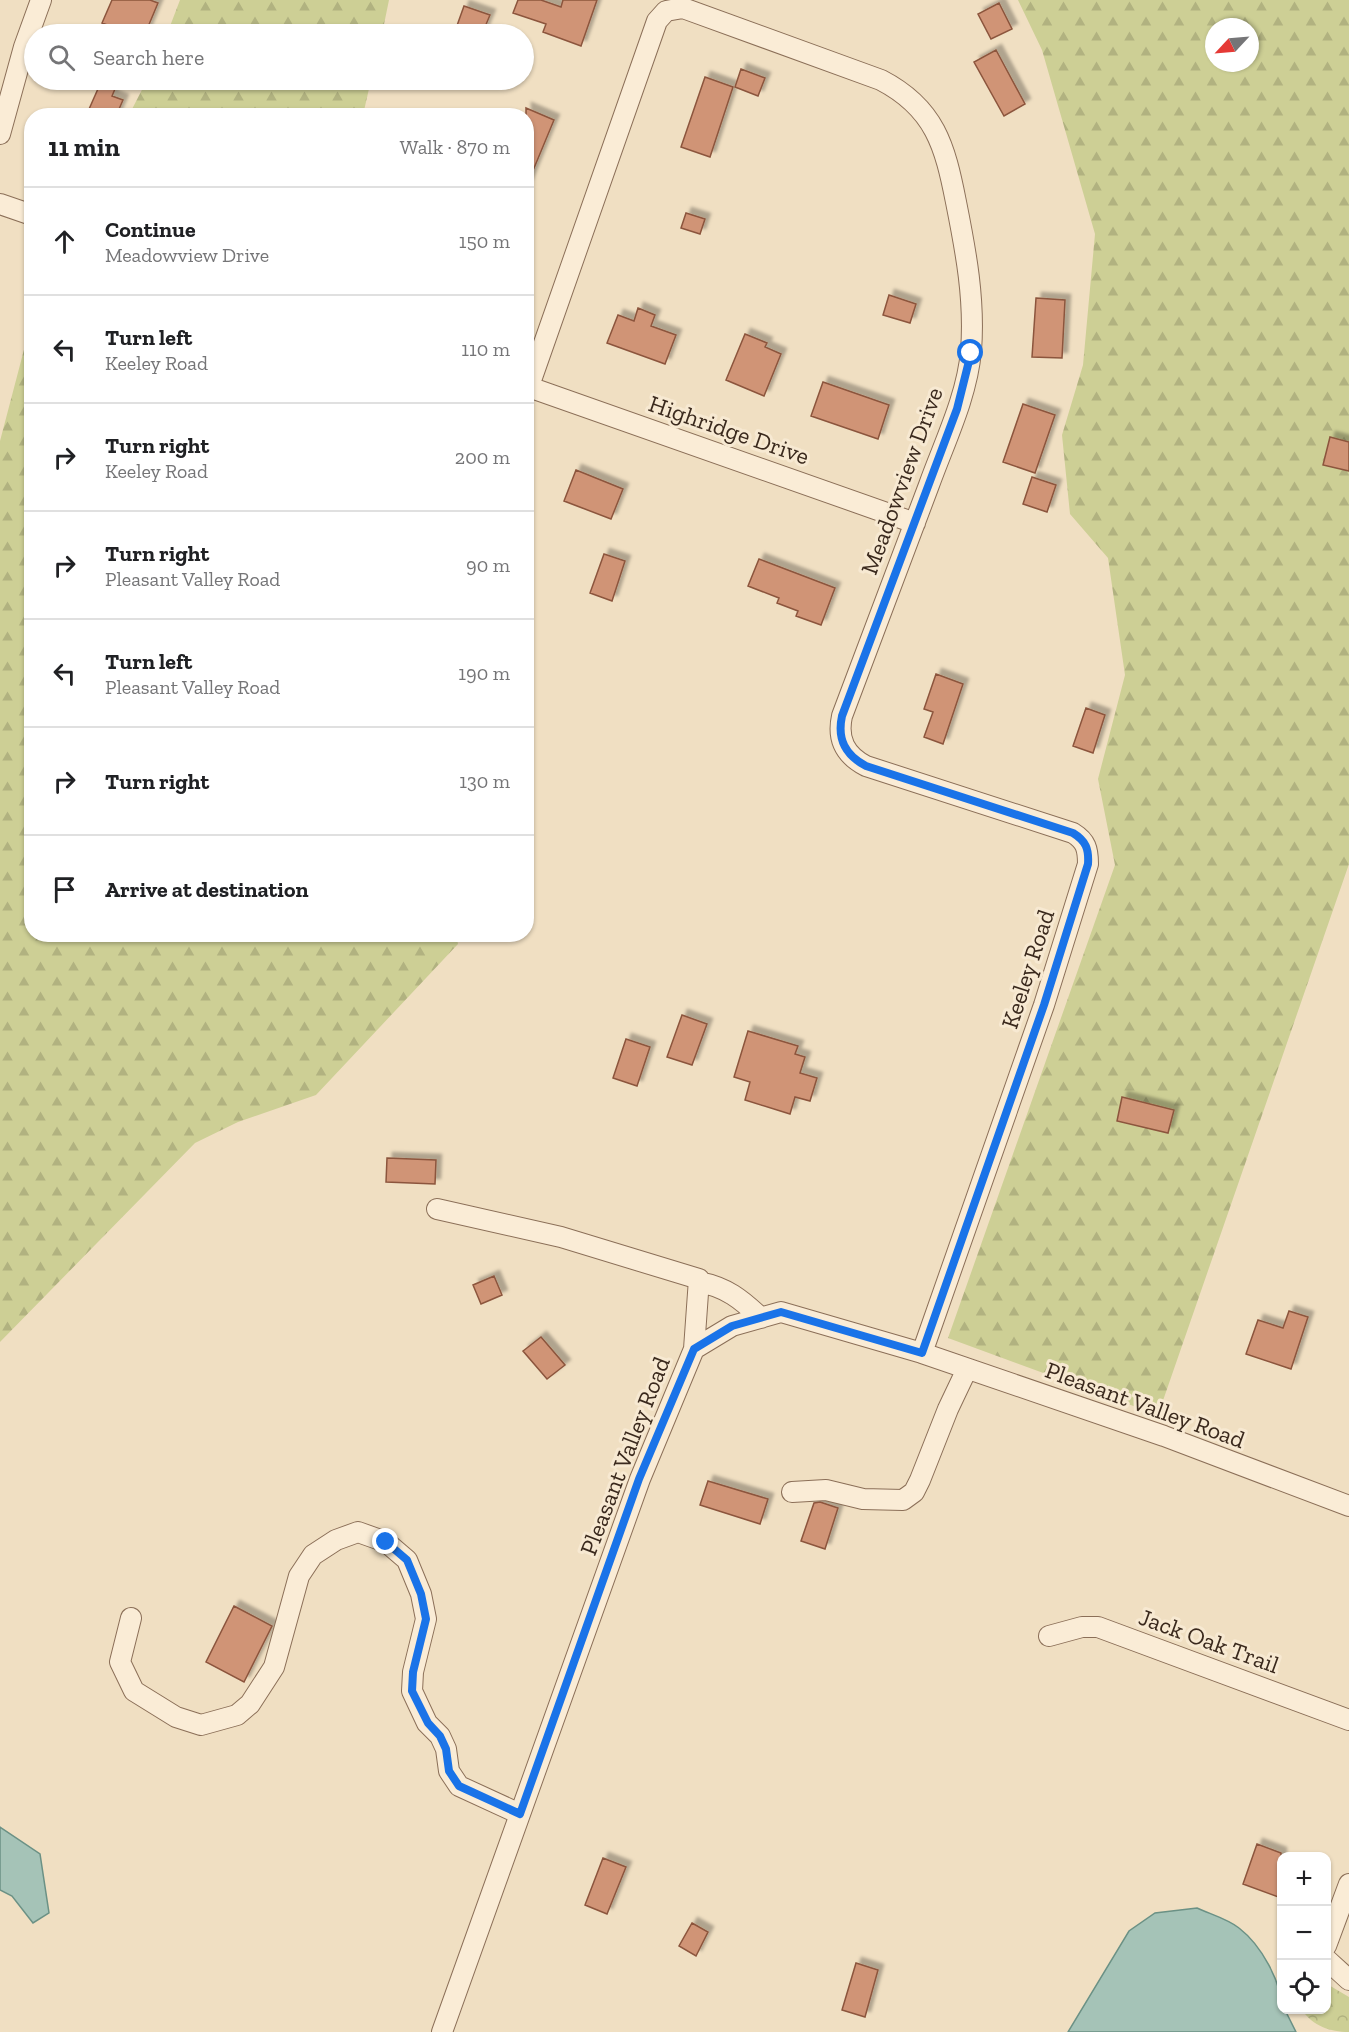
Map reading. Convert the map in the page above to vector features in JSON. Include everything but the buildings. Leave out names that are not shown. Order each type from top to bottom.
[{"type":"street","points":[[32,24],[41,0]]},
{"type":"street","name":"Meadowview Drive","points":[[534,369],[664,5],[683,8],[881,80],[900,89],[916,103],[936,131],[949,168],[969,265],[972,297],[971,353],[957,409],[842,716],[839,728],[846,751]]},
{"type":"street","points":[[0,134],[24,47]]},
{"type":"street","points":[[0,204],[24,212]]},
{"type":"street","name":"Highridge Drive","points":[[534,388],[915,523]]},
{"type":"street","name":"Keeley Road","points":[[846,751],[854,760],[880,772],[1073,833],[1086,844],[1088,853],[1088,864],[1044,1005],[922,1353]]},
{"type":"street","points":[[437,1209],[561,1237],[699,1279],[694,1349]]},
{"type":"street","points":[[699,1282],[718,1285],[736,1295],[761,1318]]},
{"type":"street","name":"Pleasant Valley Road","points":[[442,2032],[639,1479],[694,1349],[732,1326],[781,1312],[922,1353],[1164,1436],[1349,1506]]},
{"type":"street","points":[[792,1492],[826,1490],[863,1499],[903,1500],[914,1492],[920,1480],[948,1409],[967,1369]]},
{"type":"street","points":[[131,1618],[120,1662],[134,1691],[176,1717],[201,1725],[237,1715],[250,1704],[274,1667],[298,1576],[313,1555],[336,1540],[358,1532],[386,1542],[407,1560],[421,1594],[426,1619],[413,1672],[412,1691],[422,1714],[440,1736],[446,1749],[449,1771],[459,1786],[520,1814]]},
{"type":"street","name":"Jack Oak Trail","points":[[1048,1636],[1082,1627],[1098,1627],[1349,1720]]},
{"type":"street","points":[[1331,1933],[1349,1884]]},
{"type":"street","points":[[1327,1960],[1349,1980]]},
{"type":"green space","points":[[180,0],[389,0],[384,24],[171,24]]},
{"type":"green space","points":[[1018,0],[1349,0],[1349,864],[1158,1415],[948,1338],[1115,865],[1098,779],[1125,675],[1108,558],[1070,514],[1062,435],[1083,365],[1095,234],[1042,50]]},
{"type":"green space","points":[[142,90],[369,90],[365,108],[133,108]]},
{"type":"green space","points":[[24,350],[24,942],[458,942],[458,944],[316,1095],[238,1122],[195,1143],[0,1342],[0,441]]},
{"type":"green space","points":[[1331,1986],[1349,1997],[1349,2032],[1322,2027],[1305,2014],[1331,2014]]},
{"type":"shaded area","points":[[0,1827],[40,1854],[49,1913],[33,1923],[12,1896],[0,1890]]},
{"type":"shaded area","points":[[1197,1908],[1224,1919],[1247,1935],[1262,1954],[1274,1976],[1277,1985],[1277,2014],[1287,2014],[1296,2032],[1068,2032],[1129,1931],[1155,1913]]},
{"type":"route","points":[[386,1542],[407,1560],[421,1594],[426,1619],[413,1672],[412,1691],[428,1723],[440,1736],[446,1749],[449,1771],[459,1786],[520,1814],[639,1479],[694,1349],[732,1326],[781,1312],[922,1353],[1044,1005],[1088,864],[1086,844],[1073,833],[880,772],[854,760],[846,751],[841,740],[839,728],[842,716],[957,409],[971,353]]}]
